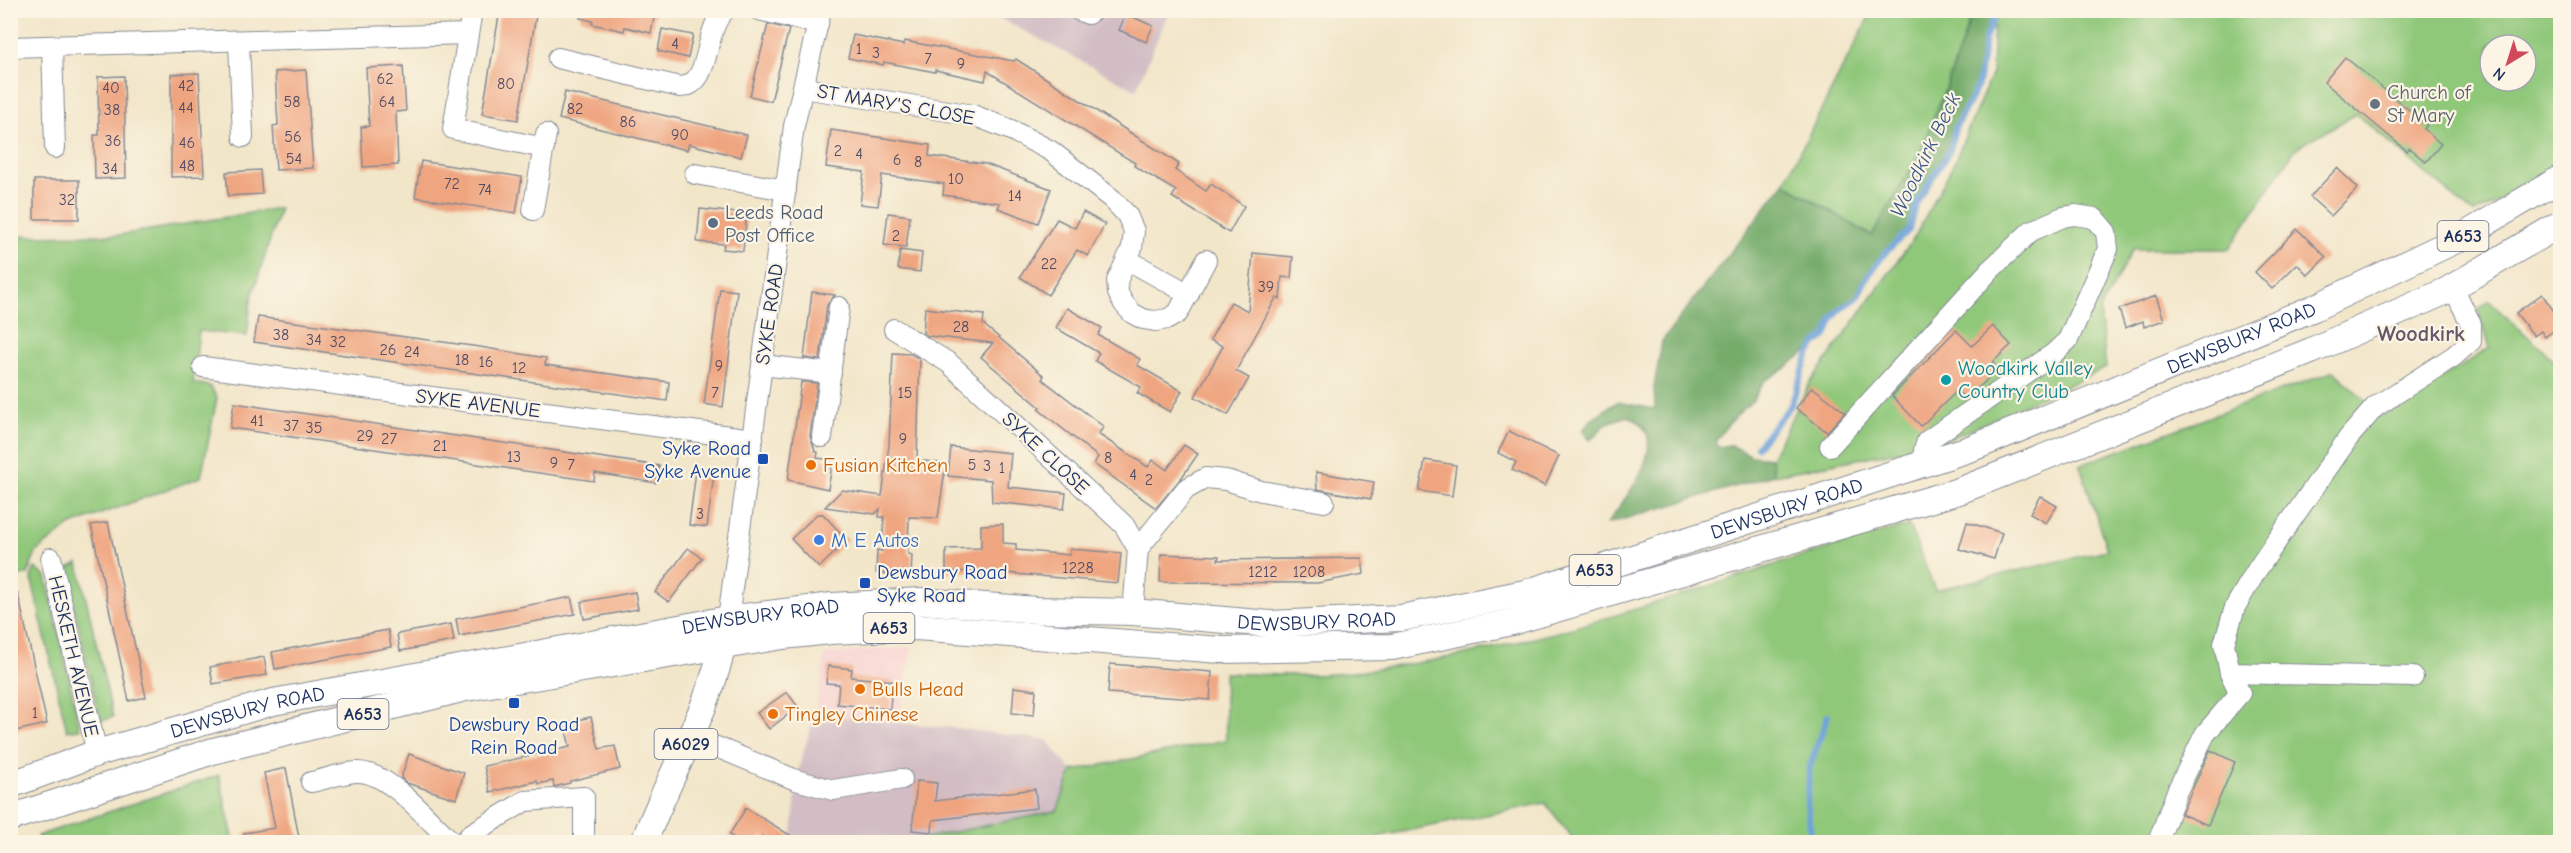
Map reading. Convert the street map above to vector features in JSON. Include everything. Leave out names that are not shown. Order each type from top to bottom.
[{"type":"main road","name":"DEWSBURY ROAD","points":[[10,785],[97,753],[273,702],[728,619],[832,606],[921,601],[1037,610],[1133,612],[1270,624],[1401,618],[1525,592],[1972,448],[2314,308],[2460,238],[2560,179]]},
{"type":"main road","name":"DEWSBURY ROAD","points":[[10,818],[213,751],[466,688],[723,645],[831,631],[916,627],[1221,650],[1392,647],[1512,622],[1959,492],[2311,351],[2449,289],[2560,224]]},
{"type":"main road","points":[[2414,260],[2449,289]]},
{"type":"main road","points":[[723,645],[728,619]]},
{"type":"main road","name":"A6029","points":[[644,843],[658,804],[711,684],[723,645]]},
{"type":"street","points":[[472,10],[453,129],[545,141],[533,210]]},
{"type":"street","points":[[558,58],[680,87],[688,86],[699,77],[713,28],[718,17],[725,10]]},
{"type":"street","points":[[759,10],[819,17]]},
{"type":"street","points":[[1078,10],[1088,14],[1093,10]]},
{"type":"street","name":"SYKE ROAD","points":[[728,619],[794,126],[819,17]]},
{"type":"street","points":[[10,47],[468,34]]},
{"type":"street","points":[[239,42],[243,137]]},
{"type":"street","points":[[52,46],[55,148]]},
{"type":"street","name":"ST MARY'S CLOSE","points":[[803,88],[973,115],[1011,130],[1052,151],[1112,199],[1126,215],[1134,231],[1128,260],[1117,281],[1118,293],[1132,313],[1149,320],[1167,319],[1178,313],[1206,260]]},
{"type":"street","points":[[695,174],[786,190]]},
{"type":"street","points":[[1830,446],[1990,270],[2031,231],[2063,217],[2075,215],[2094,218],[2106,232],[2108,249],[2068,340],[2053,354],[1927,441],[1924,463]]},
{"type":"street","points":[[1128,260],[1189,294]]},
{"type":"street","points":[[2158,843],[2177,791],[2205,734],[2240,693],[2230,672],[2224,644],[2235,607],[2258,568],[2349,437],[2375,407],[2454,356],[2472,341],[2471,324],[2449,289]]},
{"type":"street","points":[[822,437],[839,307]]},
{"type":"street","name":"SYKE CLOSE","points":[[894,329],[949,363],[1124,525],[1138,549]]},
{"type":"street","points":[[762,365],[831,373]]},
{"type":"street","name":"SYKE AVENUE","points":[[203,367],[753,439]]},
{"type":"street","points":[[1133,612],[1138,549],[1186,489],[1206,478],[1226,480],[1262,491],[1324,502]]},
{"type":"street","name":"HESKETH AVENUE","points":[[51,558],[97,753]]},
{"type":"street","points":[[2230,672],[2413,677]]},
{"type":"street","points":[[690,736],[796,780],[833,790],[902,778]]},
{"type":"street","points":[[311,782],[357,772],[373,774],[387,781],[452,843]]},
{"type":"street","points":[[464,843],[471,834],[525,801],[584,797],[584,843]]},
{"type":"shaded area","points":[[986,11],[1169,11],[1136,90]]},
{"type":"shaded area","points":[[912,647],[899,724],[815,714],[825,654]]},
{"type":"shaded area","points":[[815,714],[1047,740],[1072,771],[1057,811],[905,842],[788,842],[792,832],[799,767]]},
{"type":"green space","points":[[1872,11],[1973,11],[1920,153],[1872,237],[1784,183]]},
{"type":"green space","points":[[1973,11],[2000,11],[1985,39],[1982,67],[1972,99],[1955,128],[1950,150],[1917,202],[1909,230],[1885,253],[1866,279],[1857,298],[1839,310],[1832,319],[1826,336],[1783,370],[1764,381],[1753,400],[1731,421],[1716,440],[1718,447],[1731,445],[1752,456],[1771,458],[1774,475],[1607,524],[1643,468],[1648,453],[1648,438],[1642,426],[1628,416],[1607,423],[1590,440],[1582,431],[1594,417],[1617,402],[1655,409],[1654,387],[1662,341],[1784,183],[1872,236],[1920,153]]},
{"type":"green space","points":[[2000,11],[2560,11],[2560,161],[2502,200],[2474,214],[2356,114],[2296,148],[2229,249],[2133,249],[2100,310],[2106,368],[1940,443],[1774,475],[1771,458],[1810,383],[1914,238],[1953,165],[1992,73],[1994,20]]},
{"type":"green space","points":[[280,208],[251,300],[247,336],[199,331],[193,383],[210,386],[217,398],[201,477],[71,525],[36,552],[28,574],[11,579],[10,236],[120,235]]},
{"type":"green space","points":[[2489,301],[2560,366],[2560,842],[1576,842],[1545,803],[1352,842],[906,842],[1057,811],[1072,771],[1226,740],[1224,673],[1333,674],[1389,668],[1498,647],[1659,602],[1801,556],[1909,525],[1935,590],[2107,550],[2080,465],[2334,371],[2382,416],[2490,348],[2478,310]]},
{"type":"green space","points":[[78,563],[113,717],[100,721],[66,570]]},
{"type":"green space","points":[[35,568],[46,576],[80,729],[67,731],[31,577]]},
{"type":"green space","points":[[219,775],[234,842],[40,842],[37,836]]},
{"type":"building","points":[[500,10],[537,10],[518,120],[482,114]]},
{"type":"building","points":[[581,10],[643,10],[655,13],[651,33],[625,27],[624,31],[592,24],[593,21],[580,18]]},
{"type":"building","points":[[1126,14],[1153,26],[1146,42],[1119,30]]},
{"type":"building","points":[[768,24],[789,29],[771,101],[750,96]]},
{"type":"building","points":[[662,29],[693,35],[688,58],[658,51]]},
{"type":"building","points":[[853,35],[904,45],[904,41],[1014,61],[1016,59],[1179,164],[1175,170],[1206,191],[1211,184],[1244,206],[1229,233],[1172,197],[1176,191],[1134,166],[1135,163],[987,71],[985,81],[935,70],[935,72],[884,62],[883,65],[848,58]]},
{"type":"building","name":"Church of St Mary","points":[[2345,57],[2427,125],[2424,129],[2441,144],[2426,162],[2409,148],[2407,151],[2324,82]]},
{"type":"building","points":[[403,66],[406,111],[396,112],[398,165],[363,167],[361,127],[369,126],[366,68]]},
{"type":"building","points":[[306,70],[313,168],[276,170],[273,126],[278,125],[275,72]]},
{"type":"building","points":[[199,73],[204,176],[171,177],[171,74]]},
{"type":"building","points":[[124,76],[126,178],[95,179],[94,135],[99,135],[98,77]]},
{"type":"building","points":[[565,92],[747,135],[741,157],[689,144],[687,150],[559,119]]},
{"type":"building","points":[[831,130],[930,145],[929,156],[986,164],[1051,189],[1038,223],[998,208],[1000,203],[943,195],[944,184],[882,175],[878,206],[860,204],[864,172],[826,167]]},
{"type":"building","points":[[421,161],[522,177],[516,213],[415,197]]},
{"type":"building","points":[[2337,168],[2358,188],[2331,216],[2310,197]]},
{"type":"building","points":[[260,170],[262,194],[228,196],[226,172]]},
{"type":"building","points":[[34,180],[79,180],[79,219],[34,219]]},
{"type":"building","points":[[700,209],[747,214],[743,251],[723,249],[724,244],[697,242]]},
{"type":"building","points":[[1083,212],[1105,224],[1088,256],[1077,250],[1048,295],[1020,277],[1057,219],[1075,228]]},
{"type":"building","points":[[888,213],[910,216],[906,247],[884,245]]},
{"type":"building","points":[[2297,229],[2326,257],[2308,275],[2297,264],[2272,289],[2255,272]]},
{"type":"building","points":[[900,250],[922,253],[920,272],[898,269]]},
{"type":"building","points":[[1253,253],[1293,257],[1291,278],[1282,277],[1280,299],[1276,298],[1236,371],[1249,378],[1228,415],[1195,397],[1223,346],[1210,340],[1231,302],[1248,311]]},
{"type":"building","points":[[720,289],[737,291],[723,407],[704,404]]},
{"type":"building","points":[[812,292],[835,295],[827,305],[820,360],[804,358]]},
{"type":"building","points":[[2542,294],[2560,320],[2560,326],[2545,337],[2541,331],[2534,336],[2516,313]]},
{"type":"building","points":[[2156,296],[2164,320],[2144,327],[2143,321],[2125,328],[2119,309]]},
{"type":"building","points":[[925,308],[984,315],[983,324],[1044,376],[1042,379],[1104,427],[1098,434],[1148,467],[1153,460],[1167,470],[1184,445],[1198,454],[1156,508],[1094,464],[1098,457],[1038,409],[1040,407],[981,357],[993,343],[928,336],[923,333]]},
{"type":"building","points":[[1067,308],[1102,328],[1098,335],[1140,359],[1137,365],[1182,391],[1170,412],[1137,393],[1141,387],[1095,361],[1099,353],[1056,328]]},
{"type":"building","points":[[258,317],[480,347],[546,358],[545,365],[669,382],[667,401],[254,342]]},
{"type":"building","name":"Woodkirk Valley Country Club","points":[[1993,326],[2011,345],[1992,363],[1999,369],[1966,399],[1957,391],[1921,426],[1892,396],[1956,330],[1972,346]]},
{"type":"building","points":[[893,353],[911,354],[920,359],[917,460],[946,464],[938,518],[909,517],[908,554],[912,555],[911,575],[876,573],[877,550],[882,551],[884,517],[879,517],[880,509],[875,514],[825,507],[842,490],[882,496],[889,445]]},
{"type":"building","points":[[801,382],[817,383],[810,436],[815,451],[818,452],[817,458],[833,460],[828,489],[788,480]]},
{"type":"building","points":[[1812,387],[1845,412],[1827,432],[1796,408]]},
{"type":"building","points":[[234,403],[659,466],[656,483],[595,473],[594,481],[230,428]]},
{"type":"building","points":[[1509,431],[1559,456],[1545,486],[1512,470],[1516,462],[1498,453]]},
{"type":"building","points":[[951,447],[1011,453],[1008,487],[1066,493],[1064,509],[992,502],[991,480],[948,476]]},
{"type":"building","points":[[1425,460],[1456,465],[1452,496],[1419,491]]},
{"type":"building","points":[[696,471],[714,474],[707,527],[689,525]]},
{"type":"building","points":[[1316,472],[1374,482],[1371,499],[1317,489]]},
{"type":"building","points":[[2040,496],[2057,506],[2046,523],[2030,514]]},
{"type":"building","name":"M E Autos","points":[[817,514],[823,514],[847,540],[819,568],[791,539]]},
{"type":"building","points":[[108,522],[146,697],[129,701],[91,525]]},
{"type":"building","points":[[1967,522],[2002,533],[1994,559],[1959,549]]},
{"type":"building","points":[[1003,524],[1003,543],[1016,544],[1016,550],[1070,555],[1070,549],[1121,553],[1118,583],[982,571],[946,572],[946,549],[981,548],[981,525]]},
{"type":"building","points":[[688,548],[702,558],[669,602],[655,592]]},
{"type":"building","points":[[1161,554],[1219,556],[1218,560],[1362,558],[1364,574],[1318,583],[1160,582]]},
{"type":"building","points":[[635,592],[638,609],[584,619],[581,602]]},
{"type":"building","points":[[18,594],[47,724],[10,732],[10,595]]},
{"type":"building","points":[[571,597],[575,614],[459,636],[456,619]]},
{"type":"building","points":[[451,624],[454,641],[400,651],[397,634]]},
{"type":"building","points":[[388,630],[391,647],[275,669],[272,652]]},
{"type":"building","points":[[264,657],[267,675],[213,684],[210,667]]},
{"type":"building","points":[[1110,664],[1212,672],[1210,700],[1108,693]]},
{"type":"building","points":[[828,666],[852,669],[851,677],[892,681],[890,709],[837,704],[839,684],[826,683]]},
{"type":"building","points":[[1014,687],[1036,690],[1034,715],[1012,713]]},
{"type":"building","name":"Tingley Chinese","points":[[787,692],[798,707],[769,729],[757,713]]},
{"type":"building","points":[[591,717],[599,749],[615,746],[620,769],[554,787],[553,781],[538,784],[537,781],[490,792],[484,766],[570,747],[564,723]]},
{"type":"building","points":[[2210,750],[2235,762],[2208,825],[2181,814]]},
{"type":"building","points":[[409,754],[464,773],[456,799],[407,783],[401,778]]},
{"type":"building","points":[[286,768],[300,843],[245,843],[244,833],[275,828],[264,773]]},
{"type":"building","points":[[917,781],[937,783],[935,801],[1035,789],[1037,808],[933,820],[932,832],[912,830]]},
{"type":"building","points":[[746,808],[801,843],[772,843],[762,836],[758,843],[742,843],[729,835]]},
{"type":"waterway","name":"Woodkirk Beck","points":[[1757,447],[1791,405],[1808,356],[1816,343],[1826,336],[1832,319],[1839,310],[1857,298],[1866,279],[1885,253],[1909,230],[1917,202],[1950,150],[1955,128],[1978,85],[1985,39],[1997,10]]},
{"type":"waterway","name":"Woodkirk Beck","points":[[1812,842],[1807,803],[1810,766],[1828,715]]},
{"type":"place","name":"Church of St Mary","points":[[2375,104]]},
{"type":"place","name":"Leeds Road Post Office","points":[[713,223]]},
{"type":"place","name":"Woodkirk Valley Country Club","points":[[1946,380]]},
{"type":"place","name":"Syke Road Syke Avenue","points":[[763,459]]},
{"type":"place","name":"Fusian Kitchen","points":[[811,465]]},
{"type":"place","name":"M E Autos","points":[[819,540]]},
{"type":"place","name":"Dewsbury Road Syke Road","points":[[865,583]]},
{"type":"place","name":"Bulls Head","points":[[860,689]]},
{"type":"place","name":"Dewsbury Road Rein Road","points":[[514,703]]},
{"type":"place","name":"Tingley Chinese","points":[[773,714]]},
{"type":"district","name":"Woodkirk","points":[[2421,333]]}]
